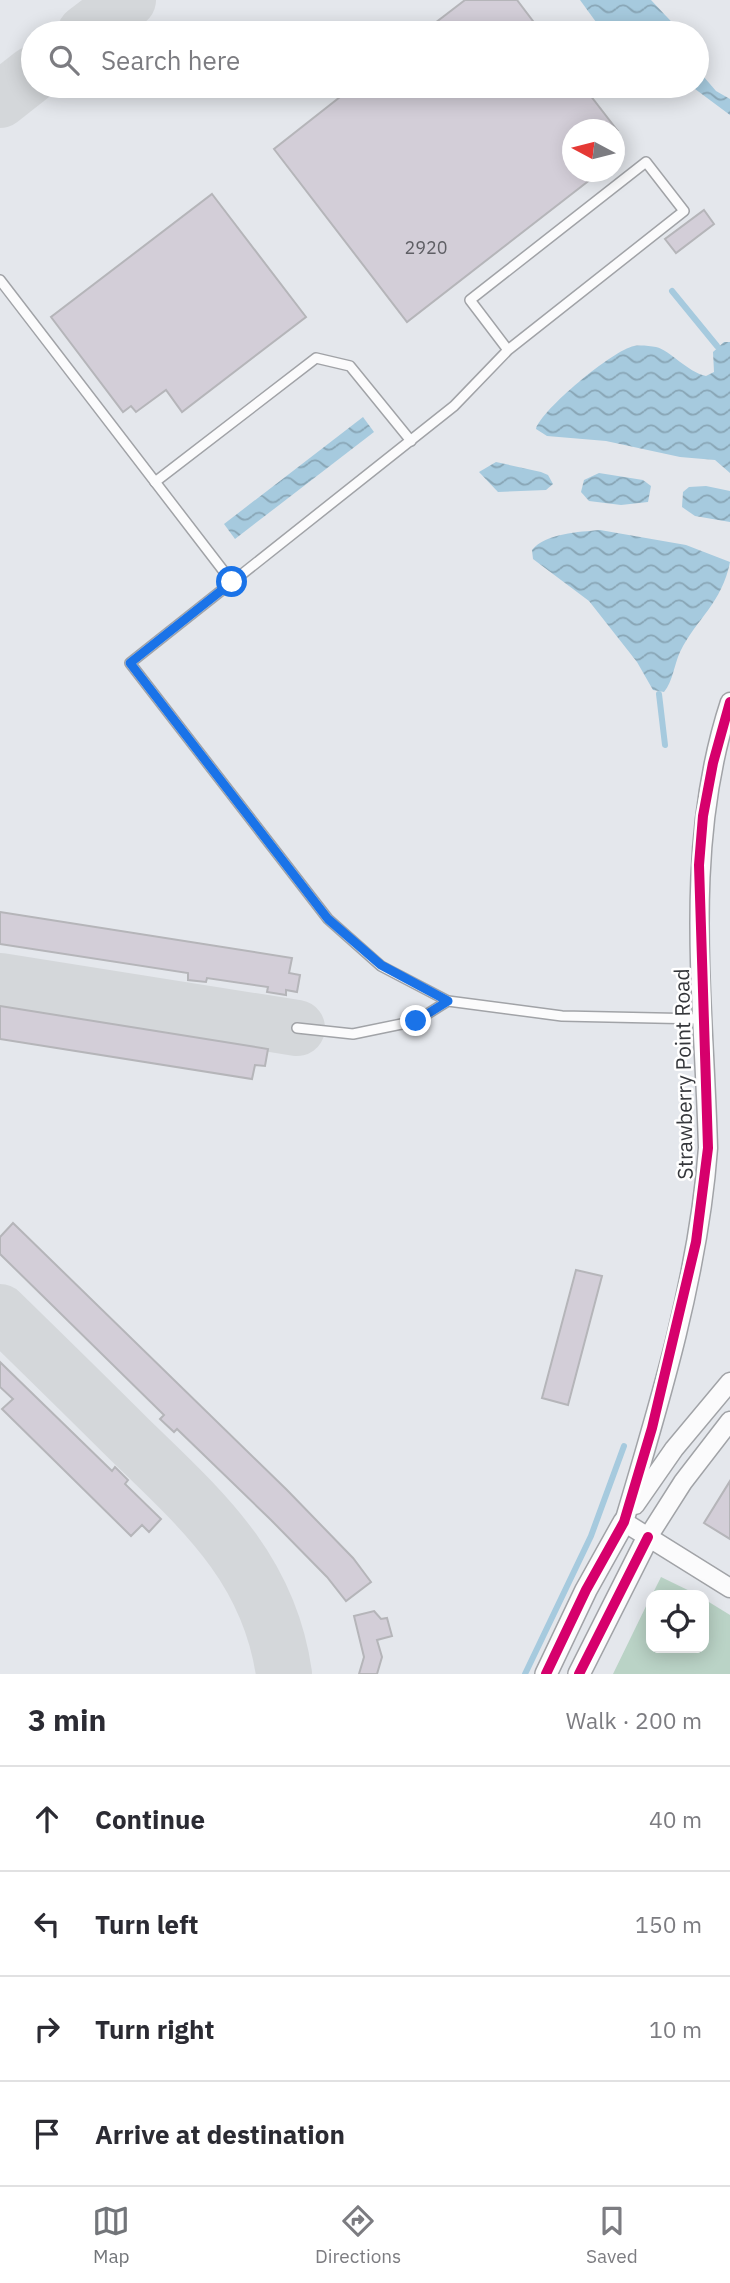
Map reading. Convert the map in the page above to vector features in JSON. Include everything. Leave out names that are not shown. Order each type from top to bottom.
[{"type":"street","name":"Strawberry Point Road","points":[[624,1522],[652,1428],[696,1242],[705,1191],[708,1148],[698,917],[703,816],[730,702]]},
{"type":"street","points":[[546,1674],[586,1590],[624,1522],[674,1449],[730,1382]]},
{"type":"street","points":[[579,1674],[648,1536],[683,1482],[730,1421]]},
{"type":"street","points":[[624,1522],[730,1588]]},
{"type":"lane","points":[[508,350],[470,300],[646,162],[684,211],[508,350],[454,406],[130,663],[328,919],[381,965],[448,1001],[562,1016],[702,1019]]},
{"type":"lane","points":[[0,280],[232,582]]},
{"type":"lane","points":[[155,482],[316,358],[350,366],[411,441]]},
{"type":"lane","points":[[297,1028],[353,1034],[416,1021],[448,1001]]},
{"type":"green space","points":[[661,1577],[688,1590],[654,1590]]},
{"type":"green space","points":[[709,1602],[730,1615],[730,1674],[613,1674],[646,1606],[646,1653],[709,1653]]},
{"type":"water","points":[[580,0],[651,0],[671,21],[595,21]]},
{"type":"water","points":[[709,83],[716,91],[730,99],[730,115],[707,98]]},
{"type":"water","points":[[724,342],[730,342],[730,473],[715,460],[680,457],[606,441],[547,436],[536,429],[564,395],[595,369],[624,350],[636,346],[656,347],[706,376],[714,372],[713,352]]},
{"type":"water","points":[[363,417],[374,432],[235,539],[224,524]]},
{"type":"water","points":[[496,462],[541,472],[548,475],[553,484],[546,490],[498,492],[479,472]]},
{"type":"water","points":[[599,473],[643,480],[651,486],[648,502],[621,505],[589,501],[581,492],[584,480]]},
{"type":"water","points":[[706,486],[730,491],[730,522],[695,516],[682,507],[683,492],[689,487]]},
{"type":"water","points":[[600,530],[686,545],[730,562],[721,589],[680,652],[664,692],[653,690],[637,662],[589,601],[533,559],[532,550],[546,540],[563,534]]},
{"type":"building","points":[[465,0],[517,0],[533,21],[438,21]]},
{"type":"building","points":[[339,98],[592,98],[608,119],[562,119],[562,182],[587,182],[407,322],[274,149]]},
{"type":"building","points":[[212,194],[306,317],[182,412],[166,390],[136,412],[131,406],[123,412],[51,317]]},
{"type":"building","points":[[704,210],[714,224],[676,253],[665,239]]},
{"type":"building","points":[[0,912],[292,958],[289,973],[300,975],[297,992],[286,990],[286,995],[267,992],[268,987],[207,978],[206,982],[188,980],[188,973],[0,944]]},
{"type":"building","points":[[0,1006],[268,1049],[265,1066],[255,1065],[252,1079],[0,1039]]},
{"type":"building","points":[[13,1223],[287,1490],[353,1558],[371,1582],[346,1601],[327,1577],[271,1520],[177,1429],[174,1432],[160,1419],[164,1415],[0,1254],[0,1237]]},
{"type":"building","points":[[576,1270],[602,1276],[568,1405],[542,1398]]},
{"type":"building","points":[[0,1362],[112,1471],[115,1467],[128,1480],[125,1484],[161,1519],[149,1532],[142,1525],[131,1536],[2,1409],[13,1399],[0,1387]]},
{"type":"building","points":[[730,1481],[730,1539],[704,1523]]},
{"type":"building","points":[[374,1611],[381,1619],[387,1618],[392,1636],[377,1640],[382,1657],[377,1674],[359,1674],[364,1657],[354,1616]]},
{"type":"waterway","points":[[672,291],[717,346]]},
{"type":"waterway","points":[[659,694],[665,745]]},
{"type":"waterway","points":[[525,1674],[591,1536],[624,1446]]},
{"type":"taxiway","points":[[101,21],[128,0]]},
{"type":"taxiway","points":[[0,100],[21,83]]},
{"type":"taxiway","points":[[0,981],[297,1028]]},
{"type":"taxiway","points":[[0,1312],[182,1491],[228,1543],[248,1572],[264,1603],[276,1636],[284,1674]]},
{"type":"cycle path","points":[[546,1674],[586,1590],[624,1522],[652,1428],[696,1242],[708,1148],[699,865],[703,816],[713,763],[730,702]]},
{"type":"cycle path","points":[[579,1674],[648,1537]]},
{"type":"route","points":[[232,582],[130,663],[328,919],[352,943],[381,965],[415,986],[448,1001],[416,1021]]}]
